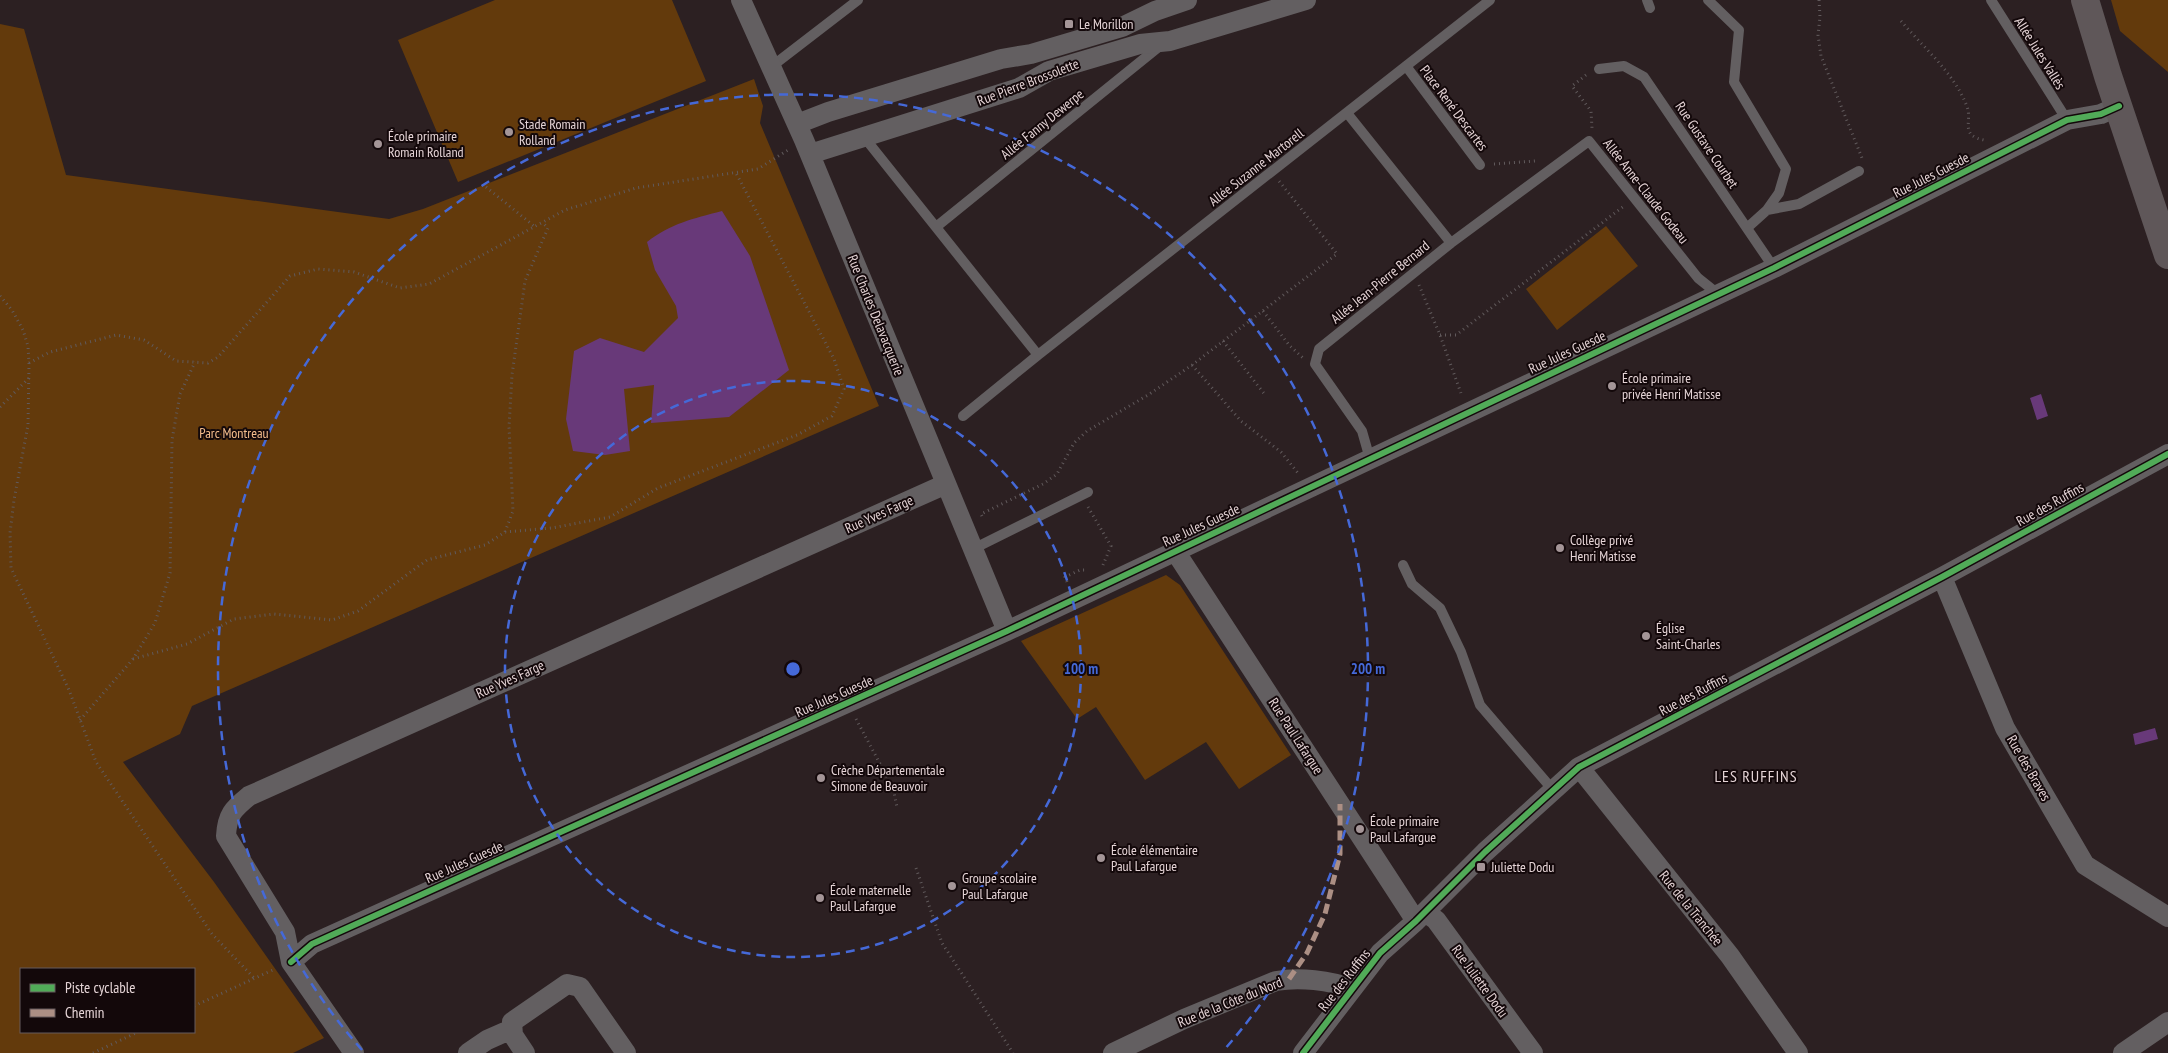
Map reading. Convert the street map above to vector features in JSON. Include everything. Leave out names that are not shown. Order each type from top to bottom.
[{"type":"street","name":"Rue Charles Delavacquerie","points":[[741,0],[804,139],[1007,631]]},
{"type":"street","name":"Rue Pierre Brossolette","points":[[804,139],[828,112],[1001,58],[1031,54],[1122,27],[1152,6],[1187,0]]},
{"type":"street","name":"Rue Pierre Brossolette","points":[[804,139],[864,137],[1019,88],[1050,71],[1140,44],[1164,42],[1231,23],[1269,6],[1306,0]]},
{"type":"street","points":[[2085,0],[2168,255]]},
{"type":"street","name":"Rue Jules Guesde","points":[[291,962],[312,944],[1007,631],[1774,268],[2066,120],[2101,114],[2119,106]]},
{"type":"street","name":"Rue des Ruffins","points":[[1303,1053],[1380,953],[1579,767],[1942,577],[2168,454]]},
{"type":"street","name":"Rue Yves Farge","points":[[291,962],[285,932],[226,836],[227,821],[236,806],[249,796],[946,484]]},
{"type":"street","name":"Rue Paul Lafargue","points":[[1175,552],[1420,916]]},
{"type":"street","name":"Rue des Braves","points":[[1942,577],[2005,728],[2085,864],[2168,917]]},
{"type":"street","name":"Rue de la Tranchée","points":[[1579,767],[1730,956],[1798,1053]]},
{"type":"street","name":"Rue Juliette Dodu","points":[[1420,916],[1436,920],[1533,1053]]},
{"type":"street","points":[[291,962],[354,1053]]},
{"type":"street","name":"Rue de la Côte du Nord","points":[[1113,1053],[1184,1019],[1276,981],[1289,979],[1340,984],[1352,990]]},
{"type":"street","points":[[525,1053],[513,1035],[512,1022],[567,984],[580,987],[626,1053]]},
{"type":"street","points":[[2123,1053],[2168,1022]]},
{"type":"street","points":[[468,1053],[487,1040],[512,1029]]},
{"type":"lane","points":[[771,67],[858,0]]},
{"type":"lane","name":"Allée Suzanne Martorell","points":[[1038,355],[1490,0]]},
{"type":"lane","points":[[1708,0],[1739,30],[1734,82],[1786,169],[1779,193],[1767,210],[1747,228]]},
{"type":"lane","name":"Allée Jules Vallès","points":[[1991,0],[2066,120]]},
{"type":"lane","name":"Allée Fanny Dewerpe","points":[[936,227],[1164,42]]},
{"type":"lane","name":"Place René Descartes","points":[[1406,66],[1480,165]]},
{"type":"lane","name":"Rue Gustave Courbet","points":[[1599,69],[1624,66],[1644,77],[1774,268]]},
{"type":"lane","name":"Allée Jean-Pierre Bernard","points":[[1315,364],[1318,349],[1451,243],[1346,113]]},
{"type":"lane","points":[[864,137],[1038,355],[963,416]]},
{"type":"lane","name":"Allée Anne-Claude Godeau","points":[[1451,243],[1590,141],[1698,278],[1718,294]]},
{"type":"lane","points":[[1767,210],[1799,204],[1859,172]]},
{"type":"lane","points":[[1315,364],[1362,431],[1370,459]]},
{"type":"lane","points":[[973,549],[1085,494]]},
{"type":"lane","points":[[1402,565],[1412,584],[1440,608],[1461,652],[1480,705],[1553,790]]},
{"type":"path","points":[[1819,0],[1818,35],[1821,56],[1863,162],[1859,172]]},
{"type":"path","points":[[1901,21],[1958,86],[1968,106],[1967,128],[1970,134],[1976,139],[1986,140]]},
{"type":"path","points":[[1590,141],[1591,111],[1572,86],[1584,76],[1599,69]]},
{"type":"path","points":[[29,363],[50,352],[116,335],[144,340],[176,361],[208,363],[218,357],[290,276],[318,269],[354,272],[400,288],[429,284],[565,210],[636,188],[758,168],[804,139]]},
{"type":"path","points":[[1488,156],[1493,164],[1535,161],[1546,174]]},
{"type":"path","points":[[993,539],[981,514],[1043,484],[1056,474],[1074,443],[1087,431],[1148,395],[1192,365],[1337,254],[1272,172]]},
{"type":"path","points":[[133,659],[187,644],[234,619],[274,614],[332,620],[358,611],[427,560],[485,544],[505,532],[552,528],[610,517],[658,488],[797,435],[832,416],[844,389],[834,359],[736,173]]},
{"type":"path","points":[[486,187],[534,226]]},
{"type":"path","points":[[1440,335],[1456,335],[1635,198]]},
{"type":"path","points":[[505,532],[513,512],[509,427],[512,375],[525,282],[548,228],[542,222]]},
{"type":"path","points":[[1414,273],[1440,335],[1468,413]]},
{"type":"path","points":[[0,296],[12,310],[23,330],[28,346],[29,363],[28,425],[10,533],[11,568],[69,690],[96,762],[212,934],[254,978],[195,1006]]},
{"type":"path","points":[[1263,311],[1289,345],[1303,359],[1315,364]]},
{"type":"path","points":[[1223,342],[1266,396]]},
{"type":"path","points":[[80,720],[133,659],[155,622],[170,574],[172,440],[180,394],[195,362]]},
{"type":"path","points":[[1192,365],[1241,421],[1281,452],[1297,471],[1306,489]]},
{"type":"path","points":[[0,407],[29,378]]},
{"type":"path","points":[[1085,494],[1111,546],[1104,558],[1104,567]]},
{"type":"path","points":[[853,701],[858,710],[853,714],[893,788],[897,807]]},
{"type":"path","points":[[916,868],[942,943],[1014,1053]]},
{"type":"path","points":[[93,1053],[136,1033]]},
{"type":"green space","name":"Stade Romain Rolland","points":[[495,0],[672,0],[706,81],[458,182],[398,40]]},
{"type":"green space","points":[[2111,0],[2168,0],[2168,72],[2120,31]]},
{"type":"green space","name":"Parc Montreau","points":[[0,24],[24,29],[66,175],[389,219],[423,209],[754,79],[763,106],[760,123],[879,406],[192,706],[180,734],[123,762],[214,882],[324,1038],[293,1053],[0,1053]]},
{"type":"green space","points":[[1606,226],[1638,266],[1557,330],[1526,289]]},
{"type":"green space","points":[[1166,575],[1180,585],[1291,755],[1239,789],[1206,742],[1145,780],[1096,707],[1077,719],[1021,641]]},
{"type":"shaded area","points":[[722,211],[750,256],[789,370],[729,417],[651,423],[654,385],[624,389],[630,451],[605,455],[573,451],[566,419],[574,351],[600,338],[644,352],[678,318],[676,306],[655,270],[647,242],[674,226]]},
{"type":"shaded area","points":[[2041,394],[2048,416],[2037,420],[2030,398]]},
{"type":"shaded area","points":[[2155,728],[2158,739],[2135,745],[2133,734]]},
{"type":"marked path","points":[[1289,979],[1307,953],[1325,914],[1340,854],[1340,804]]},
{"type":"cycle path","points":[[291,962],[312,944],[1007,631],[1774,268],[2067,120],[2101,114],[2119,106]]},
{"type":"cycle path","points":[[1303,1053],[1380,953],[1416,921],[1485,852],[1579,767],[1942,577],[2168,454]]},
{"type":"place","name":"Le Morillon","points":[[1069,24]]},
{"type":"place","name":"Stade Romain Rolland","points":[[509,132]]},
{"type":"place","name":"École primaire Romain Rolland","points":[[378,144]]},
{"type":"place","name":"École primaire privée Henri Matisse","points":[[1612,386]]},
{"type":"place","name":"Collège privé Henri Matisse","points":[[1560,548]]},
{"type":"place","name":"Église Saint-Charles","points":[[1646,636]]},
{"type":"place","name":"Crèche Départementale Simone de Beauvoir","points":[[821,778]]},
{"type":"place","name":"École primaire Paul Lafargue","points":[[1360,829]]},
{"type":"place","name":"École élémentaire Paul Lafargue","points":[[1101,858]]},
{"type":"place","name":"Juliette Dodu","points":[[1481,867]]},
{"type":"place","name":"Groupe scolaire Paul Lafargue","points":[[952,886]]},
{"type":"place","name":"École maternelle Paul Lafargue","points":[[820,898]]},
{"type":"district","name":"LES RUFFINS","points":[[1756,776]]}]
